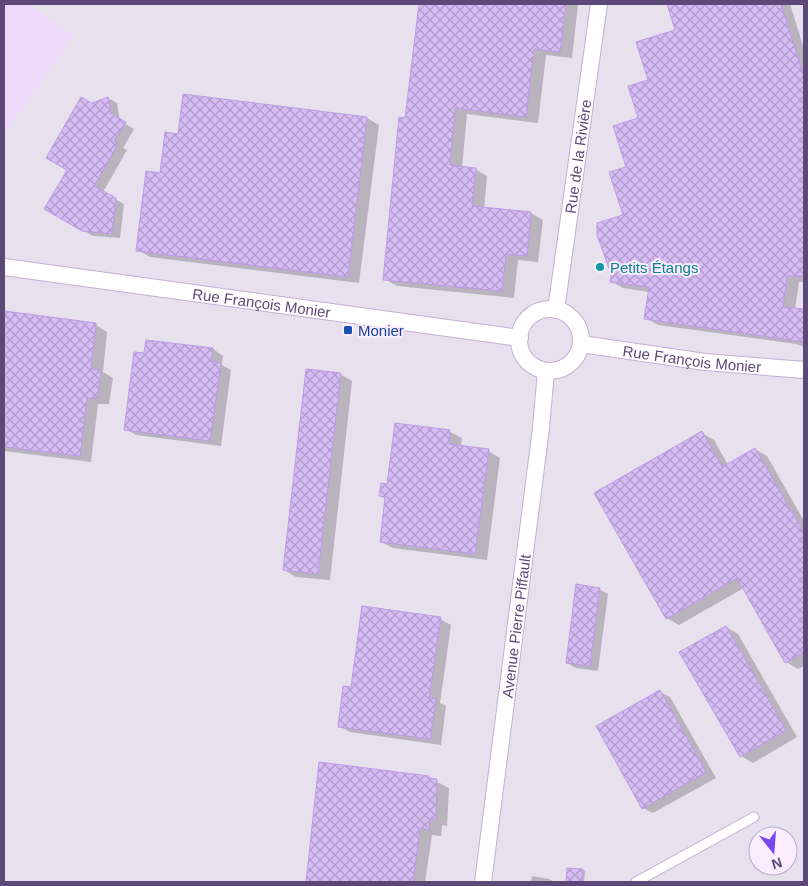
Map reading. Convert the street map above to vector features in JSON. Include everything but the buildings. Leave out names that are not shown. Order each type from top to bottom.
[{"type":"street","name":"Rue de la Rivière","points":[[556,310],[599,4]]},
{"type":"street","name":"Rue François Monier","points":[[4,267],[520,338]]},
{"type":"street","points":[[556,310],[568,315],[575,322],[580,331],[581,344],[574,360],[566,367],[546,371],[528,362],[522,354],[520,338],[523,325],[530,317],[539,312],[556,310]]},
{"type":"street","name":"Rue François Monier","points":[[581,344],[715,363],[804,370]]},
{"type":"street","name":"Avenue Pierre Piffault","points":[[483,882],[541,428],[546,371]]},
{"type":"lane","points":[[636,882],[754,817]]},
{"type":"shaded area","points":[[4,4],[28,4],[74,36],[4,134]]},
{"type":"shaded area","points":[[28,4],[804,4],[804,882],[4,882],[4,134],[74,36]]},
{"type":"place","name":"Petits Étangs","points":[[600,267]]},
{"type":"place","name":"Monier","points":[[348,330]]}]
